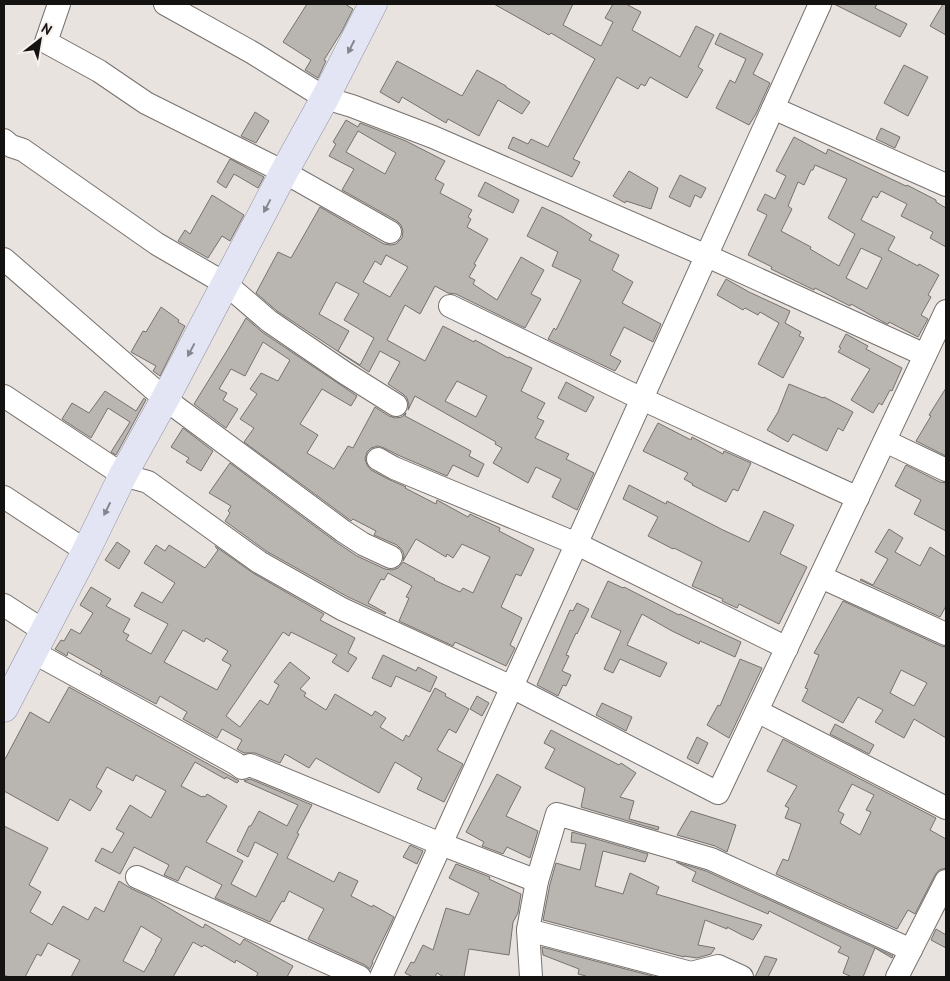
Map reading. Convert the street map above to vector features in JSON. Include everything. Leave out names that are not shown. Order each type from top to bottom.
[{"type":"main road","points":[[4,708],[86,551],[123,475],[166,399],[284,172],[325,98],[367,6]]},
{"type":"street","points":[[59,4],[46,42],[99,71],[146,102],[284,172],[390,232]]},
{"type":"street","points":[[165,4],[325,98],[352,106],[433,137],[706,256],[926,355]]},
{"type":"street","points":[[381,977],[820,4]]},
{"type":"street","points":[[773,108],[946,185]]},
{"type":"street","points":[[6,149],[23,150],[157,244],[226,284],[270,321],[345,373],[396,405]]},
{"type":"street","points":[[4,258],[166,399],[342,532],[391,557]]},
{"type":"street","points":[[450,306],[642,399],[858,498]]},
{"type":"street","points":[[4,396],[123,475],[148,482],[259,562],[342,609],[512,687],[718,793],[946,311]]},
{"type":"street","points":[[885,441],[946,470]]},
{"type":"street","points":[[378,459],[394,468],[576,544],[787,648]]},
{"type":"street","points":[[4,497],[86,551]]},
{"type":"street","points":[[821,577],[946,634]]},
{"type":"street","points":[[4,605],[39,642],[242,768],[250,765],[441,844],[537,881]]},
{"type":"street","points":[[757,711],[946,808]]},
{"type":"street","points":[[531,977],[528,930],[537,881],[557,814],[711,859],[911,950]]},
{"type":"street","points":[[137,877],[360,977]]},
{"type":"street","points":[[897,977],[946,881]]},
{"type":"street","points":[[528,930],[691,973],[703,974],[718,966],[742,977]]},
{"type":"building","points":[[307,4],[345,4],[353,9],[324,60],[326,61],[318,78],[305,70],[311,60],[283,42]]},
{"type":"building","points":[[494,4],[573,4],[563,25],[601,46],[613,22],[605,18],[613,4],[626,4],[641,12],[632,30],[680,57],[696,26],[714,35],[698,67],[703,70],[687,98],[650,77],[645,86],[641,84],[638,89],[617,77],[573,159],[580,162],[572,177],[508,148],[513,137],[528,144],[531,139],[548,147],[595,59],[551,33],[549,35]]},
{"type":"building","points":[[834,4],[877,4],[875,8],[907,24],[900,37]]},
{"type":"building","points":[[943,4],[946,4],[946,35],[930,26]]},
{"type":"building","points":[[720,33],[763,54],[753,74],[770,83],[749,125],[716,108],[730,80],[735,83],[746,59],[715,44]]},
{"type":"building","points":[[397,61],[462,96],[477,70],[530,102],[522,114],[498,100],[479,136],[448,119],[446,123],[402,97],[399,103],[380,92]]},
{"type":"building","points":[[904,65],[928,77],[908,116],[884,103]]},
{"type":"building","points":[[255,112],[269,121],[256,143],[241,136]]},
{"type":"building","points":[[346,120],[358,127],[360,123],[406,141],[445,161],[435,179],[444,184],[440,193],[472,210],[468,217],[471,219],[467,227],[488,239],[469,277],[475,280],[473,284],[497,300],[521,257],[544,270],[531,294],[541,299],[525,328],[456,294],[448,293],[435,286],[420,314],[405,305],[387,340],[425,361],[443,326],[532,368],[521,391],[545,403],[537,418],[544,421],[535,438],[569,454],[566,459],[594,473],[577,510],[552,497],[561,479],[536,467],[528,483],[493,463],[502,448],[495,444],[496,442],[415,396],[408,410],[407,398],[388,384],[400,362],[380,351],[369,372],[277,311],[256,293],[278,252],[291,258],[320,207],[384,244],[396,244],[402,238],[403,231],[397,221],[342,190],[354,169],[329,156],[336,144],[333,142]],"holes":[[[358,131],[396,153],[385,174],[346,152]],[[386,255],[408,267],[390,297],[363,282],[375,261],[381,265]],[[336,282],[359,294],[344,320],[374,338],[360,365],[338,351],[349,331],[319,314]],[[457,381],[487,396],[476,417],[445,401]]]},
{"type":"building","points":[[881,128],[900,137],[895,148],[876,139]]},
{"type":"building","points":[[794,137],[826,154],[828,149],[907,185],[936,200],[936,202],[946,208],[946,247],[930,238],[933,232],[901,216],[907,204],[881,191],[877,198],[873,196],[861,220],[895,237],[888,250],[939,275],[928,295],[931,297],[921,315],[928,319],[918,337],[889,322],[887,324],[851,304],[850,306],[815,288],[814,290],[771,269],[772,267],[748,255],[767,215],[757,210],[765,194],[775,199],[786,176],[776,171]],"holes":[[[815,165],[847,179],[828,218],[855,234],[839,266],[810,249],[811,247],[781,231],[792,209],[788,206],[798,182],[804,185]],[[861,248],[882,258],[867,289],[846,278]]]},
{"type":"building","points":[[230,159],[264,177],[258,188],[234,174],[226,188],[217,182]]},
{"type":"building","points":[[629,171],[658,188],[651,209],[626,201],[625,203],[613,196]]},
{"type":"building","points":[[680,175],[706,188],[701,198],[695,195],[690,207],[669,197]]},
{"type":"building","points":[[485,182],[519,200],[513,213],[478,196]]},
{"type":"building","points":[[212,195],[244,215],[230,241],[222,236],[208,258],[178,241],[185,230],[190,234]]},
{"type":"building","points":[[542,207],[592,235],[589,240],[619,255],[612,270],[633,282],[622,303],[661,324],[653,342],[624,327],[610,355],[621,361],[615,371],[548,339],[554,328],[556,330],[581,280],[552,266],[558,252],[527,236]]},
{"type":"building","points":[[726,279],[790,311],[785,323],[801,332],[799,336],[804,338],[783,378],[758,364],[779,323],[760,312],[758,315],[745,308],[743,310],[717,295]]},
{"type":"building","points":[[161,307],[185,326],[160,376],[153,371],[156,366],[131,352],[143,331],[146,332]]},
{"type":"building","points":[[246,318],[262,332],[357,396],[351,406],[322,389],[300,424],[318,435],[307,453],[334,469],[348,446],[353,448],[375,407],[395,418],[402,417],[406,413],[405,416],[471,451],[469,456],[484,464],[478,477],[453,465],[447,476],[378,446],[371,448],[367,452],[365,459],[371,470],[436,504],[437,500],[468,517],[470,514],[500,528],[499,531],[534,549],[521,576],[516,574],[501,607],[522,618],[510,645],[515,648],[506,666],[455,642],[453,646],[399,621],[409,598],[406,597],[412,586],[388,573],[384,580],[381,579],[368,603],[385,614],[348,597],[266,551],[225,521],[230,513],[228,511],[231,506],[209,493],[230,463],[336,542],[357,556],[385,569],[392,570],[398,568],[403,562],[460,592],[463,588],[473,593],[490,557],[462,544],[453,558],[447,554],[446,557],[416,539],[403,561],[404,555],[397,545],[374,535],[376,531],[353,519],[351,521],[244,442],[254,428],[240,419],[257,394],[250,389],[261,373],[278,381],[290,360],[263,342],[245,376],[231,369],[219,389],[227,393],[223,400],[238,409],[226,428],[194,404]]},
{"type":"building","points":[[846,334],[868,346],[866,349],[902,368],[892,391],[890,390],[882,405],[879,403],[873,413],[851,400],[870,369],[838,352]]},
{"type":"building","points":[[566,382],[594,397],[586,412],[558,398]]},
{"type":"building","points":[[789,384],[824,397],[853,412],[843,431],[838,428],[827,451],[793,434],[788,442],[767,430],[778,412]]},
{"type":"building","points":[[946,388],[946,456],[916,441]]},
{"type":"building","points":[[105,391],[136,411],[144,398],[146,400],[116,455],[111,452],[130,422],[108,408],[91,438],[62,419],[72,403],[89,413]]},
{"type":"building","points":[[658,423],[691,440],[692,437],[723,454],[724,451],[751,463],[738,491],[733,489],[726,502],[684,479],[688,473],[643,451]]},
{"type":"building","points":[[183,428],[213,451],[201,471],[186,462],[189,458],[171,447]]},
{"type":"building","points":[[906,465],[940,482],[946,483],[946,531],[914,514],[921,500],[895,486]]},
{"type":"building","points":[[629,485],[666,504],[667,501],[749,542],[764,511],[794,525],[780,554],[807,567],[779,624],[739,604],[737,608],[722,601],[723,599],[692,586],[702,562],[648,536],[658,517],[623,499]]},
{"type":"building","points":[[889,529],[903,538],[895,552],[920,566],[930,547],[946,557],[946,606],[940,617],[860,580],[873,585],[888,559],[875,552]]},
{"type":"building","points":[[117,542],[130,551],[119,569],[105,560]]},
{"type":"building","points":[[156,545],[165,551],[169,545],[205,568],[218,550],[215,546],[253,573],[324,614],[320,620],[355,638],[348,653],[357,658],[348,672],[332,662],[337,655],[291,632],[289,636],[283,632],[226,716],[240,727],[260,700],[268,705],[279,685],[274,682],[290,662],[310,678],[300,689],[306,693],[304,696],[326,710],[335,694],[372,716],[375,711],[386,718],[380,727],[403,741],[406,735],[409,737],[435,688],[446,694],[445,696],[469,709],[456,733],[449,729],[437,750],[463,764],[444,802],[417,789],[422,778],[395,762],[379,793],[316,758],[309,768],[285,754],[280,763],[255,753],[244,753],[237,749],[242,740],[222,729],[217,738],[183,719],[187,712],[160,696],[156,704],[100,674],[102,671],[68,652],[67,656],[55,649],[61,640],[64,641],[71,629],[80,634],[93,613],[80,605],[91,587],[111,599],[106,606],[130,619],[123,632],[129,635],[126,640],[151,654],[168,624],[134,606],[142,592],[162,603],[175,583],[144,563]],"holes":[[[183,630],[204,642],[206,638],[228,651],[222,660],[231,665],[217,690],[164,662]]]},
{"type":"building","points":[[608,581],[741,642],[735,657],[700,641],[699,644],[642,614],[627,645],[667,663],[660,677],[620,659],[613,673],[604,669],[621,631],[591,617]]},
{"type":"building","points":[[843,601],[946,647],[946,738],[914,719],[904,738],[875,722],[883,710],[858,697],[843,723],[802,701],[808,689],[805,688],[819,655],[814,653]],"holes":[[[901,670],[927,683],[914,706],[890,693]]]},
{"type":"building","points":[[577,603],[589,609],[566,655],[569,656],[562,671],[571,675],[566,686],[563,685],[558,696],[537,685],[570,610],[573,611]]},
{"type":"building","points":[[383,655],[416,671],[418,667],[437,677],[430,692],[396,676],[391,687],[372,678]]},
{"type":"building","points":[[740,659],[762,668],[729,738],[707,725],[718,705],[720,706]]},
{"type":"building","points":[[69,687],[239,781],[237,783],[226,777],[225,779],[195,762],[181,786],[202,797],[205,797],[207,794],[227,806],[206,842],[243,861],[231,884],[256,897],[278,854],[255,842],[248,857],[237,851],[249,826],[251,826],[259,811],[287,826],[298,805],[244,781],[250,779],[312,805],[297,833],[299,834],[287,858],[334,882],[339,872],[358,881],[351,896],[372,907],[373,905],[394,917],[370,969],[308,939],[324,909],[289,891],[270,922],[215,898],[222,885],[186,866],[178,881],[164,875],[169,865],[134,847],[120,874],[95,861],[102,848],[112,853],[124,833],[116,829],[130,805],[151,818],[166,791],[136,775],[133,781],[107,767],[96,787],[102,791],[90,811],[70,799],[58,821],[4,791],[4,761],[30,712],[49,723]]},
{"type":"building","points":[[477,696],[489,703],[482,716],[470,709]]},
{"type":"building","points":[[602,703],[632,717],[626,731],[596,715]]},
{"type":"building","points":[[835,724],[874,745],[869,754],[830,734]]},
{"type":"building","points":[[551,730],[619,765],[621,763],[636,773],[620,797],[634,801],[629,819],[659,827],[658,830],[581,807],[585,788],[545,768],[555,749],[544,743]]},
{"type":"building","points":[[697,737],[708,743],[698,764],[687,758]]},
{"type":"building","points":[[783,739],[936,818],[930,830],[946,839],[946,868],[939,870],[935,875],[915,914],[908,910],[897,929],[776,874],[783,859],[788,861],[801,824],[785,818],[789,808],[785,806],[797,786],[767,771]],"holes":[[[852,784],[874,795],[866,810],[871,812],[860,835],[840,823],[844,814],[838,811]]]},
{"type":"building","points":[[497,774],[521,787],[506,816],[538,831],[530,858],[507,847],[503,854],[482,846],[484,842],[466,832]]},
{"type":"building","points":[[691,811],[736,825],[727,852],[715,846],[677,835]]},
{"type":"building","points":[[4,826],[48,848],[29,885],[41,892],[30,912],[52,925],[63,906],[88,920],[95,907],[104,912],[119,881],[203,928],[205,924],[240,945],[244,939],[293,966],[287,977],[256,977],[258,973],[236,960],[235,963],[204,945],[202,947],[193,942],[173,977],[71,977],[80,960],[48,943],[41,956],[37,954],[25,977],[9,977],[4,975]],"holes":[[[141,926],[162,939],[144,972],[123,961]]]},
{"type":"building","points":[[572,832],[648,854],[645,862],[603,851],[595,886],[623,894],[630,873],[659,887],[656,894],[762,925],[753,940],[727,927],[727,929],[705,920],[698,945],[715,948],[711,954],[697,958],[684,957],[543,920],[556,863],[580,870],[586,844],[571,842]]},
{"type":"building","points":[[410,845],[423,851],[417,864],[403,857]]},
{"type":"building","points":[[676,862],[706,871],[893,956],[892,958],[875,948],[863,977],[852,977],[843,973],[849,957],[838,952],[841,947],[769,911],[768,914],[692,881],[696,872]]},
{"type":"building","points":[[456,864],[490,877],[489,879],[521,894],[518,913],[513,922],[509,955],[469,949],[464,977],[444,977],[437,973],[435,977],[413,977],[405,973],[411,962],[414,963],[423,945],[433,950],[446,908],[469,915],[479,893],[449,878]]},
{"type":"building","points":[[936,929],[946,935],[946,948],[931,940]]},
{"type":"building","points":[[542,947],[656,977],[586,977],[578,974],[579,969],[543,955]]},
{"type":"building","points":[[765,956],[777,959],[768,977],[755,977]]}]
